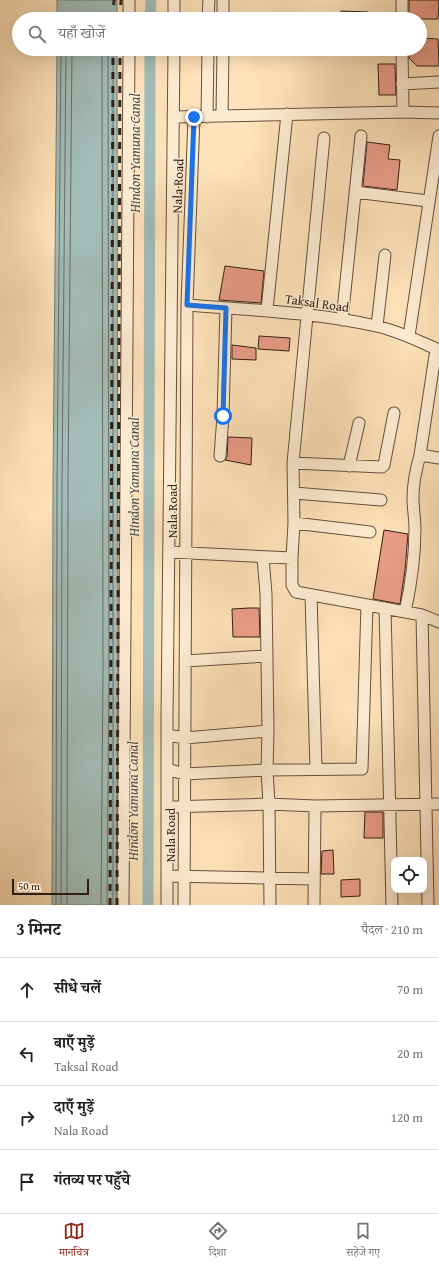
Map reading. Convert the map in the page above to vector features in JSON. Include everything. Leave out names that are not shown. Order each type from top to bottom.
[{"type":"street","points":[[129,0],[129,12]]},
{"type":"street","points":[[174,0],[174,12]]},
{"type":"street","points":[[208,0],[208,12]]},
{"type":"street","points":[[223,0],[223,12]]},
{"type":"street","points":[[402,0],[402,12]]},
{"type":"street","points":[[123,905],[129,56]]},
{"type":"street","name":"Nala Road","points":[[166,905],[168,552],[174,56]]},
{"type":"street","points":[[207,117],[208,56]]},
{"type":"street","points":[[222,56],[222,116]]},
{"type":"street","points":[[402,56],[403,112]]},
{"type":"street","points":[[402,84],[439,82]]},
{"type":"street","points":[[173,117],[403,112],[439,113]]},
{"type":"street","points":[[267,310],[287,114]]},
{"type":"street","name":"Nala Road","points":[[184,905],[187,305],[194,117]]},
{"type":"street","points":[[342,320],[361,136]]},
{"type":"street","points":[[409,336],[428,201],[439,136]]},
{"type":"street","points":[[324,138],[293,463],[294,523],[292,588],[296,592],[422,615],[439,622]]},
{"type":"street","points":[[355,192],[428,201]]},
{"type":"street","points":[[377,326],[385,255]]},
{"type":"street","name":"Taksal Road","points":[[187,305],[267,310],[377,326],[409,336],[437,350]]},
{"type":"street","points":[[220,456],[223,416],[226,308]]},
{"type":"street","points":[[405,612],[414,552],[415,528],[413,497],[416,472],[437,350]]},
{"type":"street","points":[[293,463],[379,467],[384,465],[394,413]]},
{"type":"street","points":[[349,466],[359,423]]},
{"type":"street","points":[[420,455],[439,458]]},
{"type":"street","points":[[294,493],[381,500]]},
{"type":"street","points":[[169,503],[186,504]]},
{"type":"street","points":[[294,523],[370,532]]},
{"type":"street","points":[[168,552],[292,558]]},
{"type":"street","points":[[263,557],[266,594],[268,731],[266,770],[270,905]]},
{"type":"street","points":[[311,595],[316,769]]},
{"type":"street","points":[[167,769],[184,774],[266,770],[362,769],[367,605]]},
{"type":"street","points":[[385,608],[388,804],[392,905]]},
{"type":"street","points":[[422,615],[428,905]]},
{"type":"street","points":[[185,661],[266,656]]},
{"type":"street","points":[[167,735],[185,738],[268,731]]},
{"type":"street","points":[[167,807],[268,804],[315,806],[439,804]]},
{"type":"street","points":[[314,905],[315,806]]},
{"type":"street","points":[[167,876],[314,880]]},
{"type":"water","points":[[57,0],[117,0],[117,12],[57,12]]},
{"type":"water","points":[[57,56],[117,56],[118,672],[116,905],[52,905],[53,484]]},
{"type":"building","points":[[409,0],[439,0],[438,19],[427,19],[427,12],[409,12]]},
{"type":"building","points":[[341,11],[368,12],[341,12]]},
{"type":"building","points":[[427,38],[438,39],[439,66],[417,66],[409,58],[409,56],[427,56]]},
{"type":"building","points":[[378,64],[395,64],[396,95],[379,95]]},
{"type":"building","points":[[367,142],[390,145],[388,159],[400,160],[397,190],[363,186]]},
{"type":"building","points":[[225,266],[264,271],[261,303],[219,300]]},
{"type":"building","points":[[259,336],[290,338],[289,351],[258,349]]},
{"type":"building","points":[[232,345],[256,348],[256,360],[232,359]]},
{"type":"building","points":[[228,437],[252,438],[251,465],[225,460],[227,457]]},
{"type":"building","points":[[384,530],[408,534],[400,604],[373,599]]},
{"type":"building","points":[[259,608],[260,637],[233,637],[232,609]]},
{"type":"building","points":[[365,812],[383,812],[383,838],[364,838]]},
{"type":"building","points":[[333,850],[334,874],[321,874],[322,851]]},
{"type":"building","points":[[360,879],[360,896],[341,897],[341,880]]},
{"type":"waterway","name":"Hindon Yamuna Canal","points":[[150,12],[151,0]]},
{"type":"waterway","name":"Hindon Yamuna Canal","points":[[148,905],[150,56]]},
{"type":"railway","points":[[113,12],[114,0]]},
{"type":"railway","points":[[120,12],[121,0]]},
{"type":"railway","points":[[110,905],[113,56]]},
{"type":"railway","points":[[117,905],[120,56]]},
{"type":"route","points":[[194,117],[187,305],[226,308],[223,416]]}]
